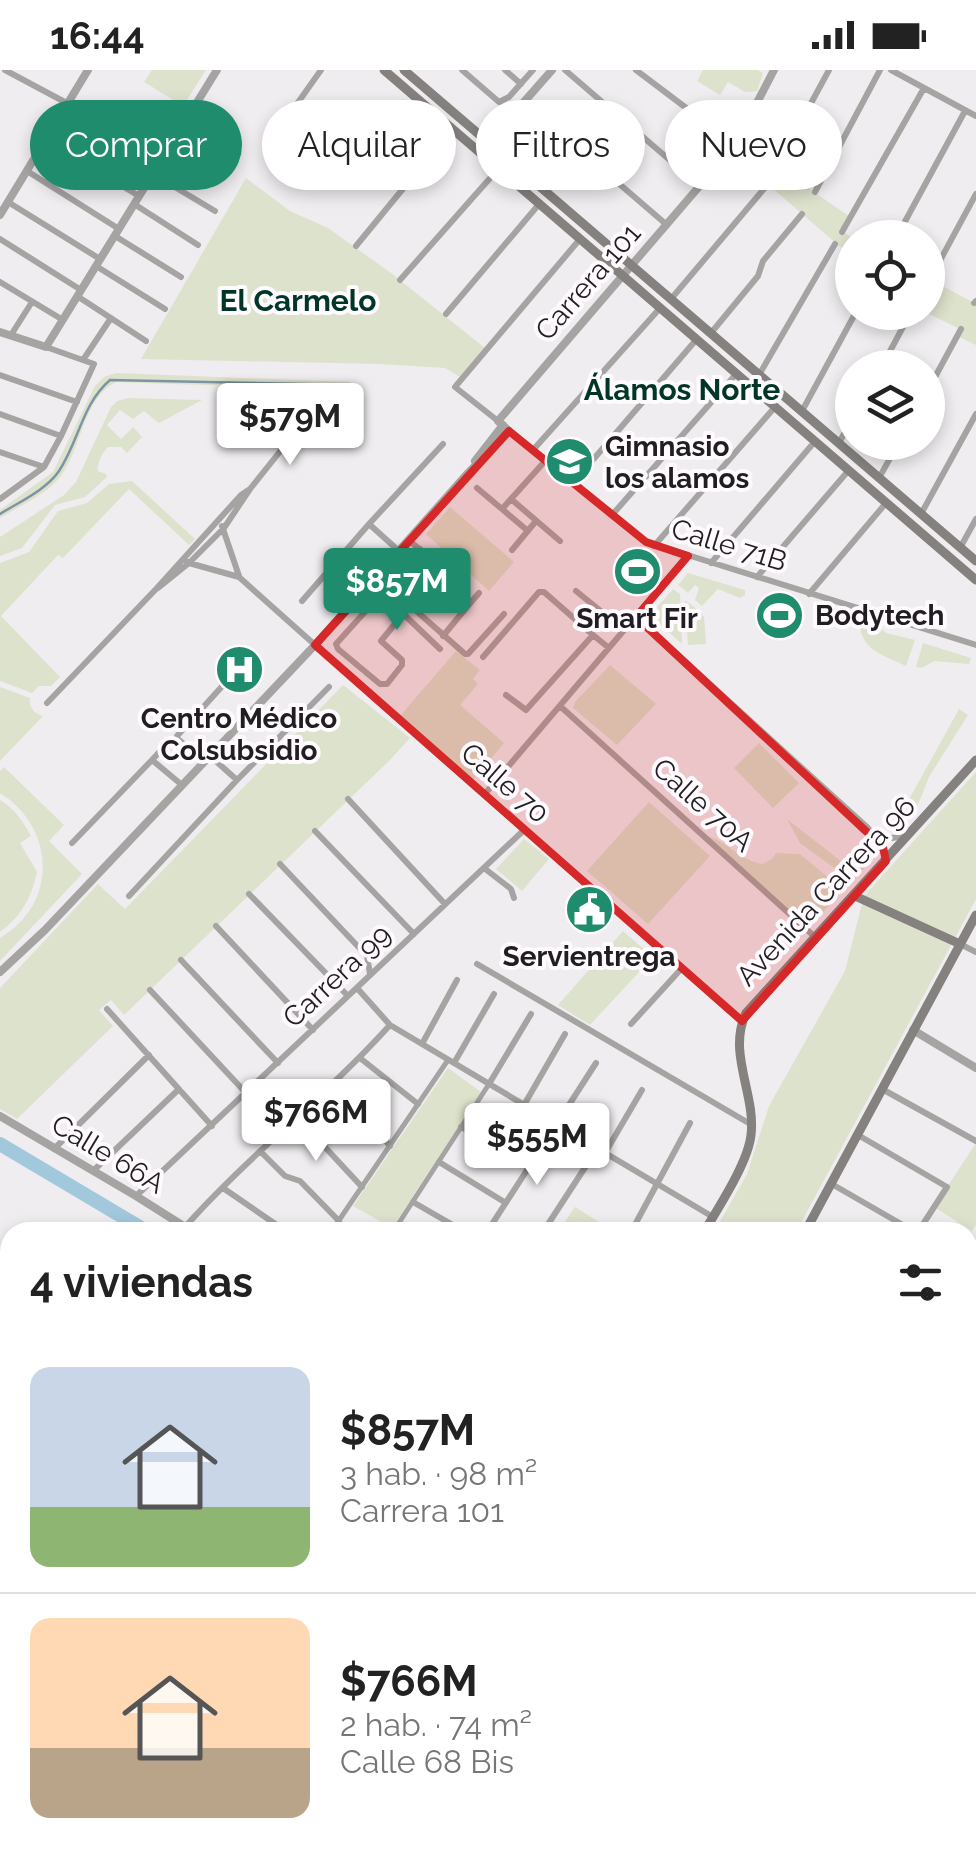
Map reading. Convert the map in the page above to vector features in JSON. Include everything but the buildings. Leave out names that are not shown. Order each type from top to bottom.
[{"type":"main road","points":[[408,71],[476,131]]},
{"type":"main road","points":[[390,72],[421,100]]},
{"type":"main road","points":[[456,131],[476,149]]},
{"type":"main road","points":[[525,190],[976,580]]},
{"type":"main road","points":[[544,190],[835,440]]},
{"type":"main road","points":[[858,460],[976,561]]},
{"type":"main road","name":"Avenida Carrera 96","points":[[710,1222],[750,1144],[752,1110],[739,1040],[742,1021],[750,1007],[976,760]]},
{"type":"main road","points":[[854,896],[960,944]]},
{"type":"main road","points":[[811,1222],[976,914]]},
{"type":"street","points":[[4,70],[62,100]]},
{"type":"street","points":[[70,100],[88,70]]},
{"type":"street","points":[[198,100],[217,70]]},
{"type":"street","points":[[300,100],[322,70]]},
{"type":"street","points":[[462,70],[499,102],[510,97],[534,70]]},
{"type":"street","points":[[505,70],[533,92]]},
{"type":"street","points":[[565,70],[665,156]]},
{"type":"street","points":[[636,70],[676,100]]},
{"type":"street","name":"Carrera 101","points":[[758,100],[774,70]]},
{"type":"street","points":[[812,100],[828,70]]},
{"type":"street","points":[[815,192],[880,70]]},
{"type":"street","points":[[891,70],[976,116]]},
{"type":"street","points":[[526,100],[549,71]]},
{"type":"street","points":[[849,220],[924,88]]},
{"type":"street","points":[[510,97],[515,100]]},
{"type":"street","points":[[906,220],[966,110]]},
{"type":"street","points":[[0,215],[30,166]]},
{"type":"street","points":[[27,171],[181,277]]},
{"type":"street","points":[[122,190],[198,245]]},
{"type":"street","points":[[46,347],[143,190]]},
{"type":"street","points":[[180,190],[216,211]]},
{"type":"street","points":[[356,246],[402,190]]},
{"type":"street","points":[[400,280],[480,190]]},
{"type":"street","points":[[624,190],[666,225]]},
{"type":"street","name":"Carrera 101","points":[[0,972],[370,584],[468,473],[481,451],[697,190]]},
{"type":"street","points":[[671,299],[763,190]]},
{"type":"street","points":[[945,251],[976,194]]},
{"type":"street","points":[[8,202],[165,309]]},
{"type":"street","points":[[446,314],[540,203]]},
{"type":"street","points":[[711,333],[802,214]]},
{"type":"street","name":"Calle 71B","points":[[581,238],[455,387],[654,546],[976,645]]},
{"type":"street","points":[[0,239],[146,342]]},
{"type":"street","points":[[760,375],[835,244]]},
{"type":"street","points":[[0,283],[63,320]]},
{"type":"street","points":[[11,336],[32,302]]},
{"type":"street","points":[[534,450],[661,307]]},
{"type":"street","points":[[83,360],[110,318]]},
{"type":"street","points":[[945,358],[961,328]]},
{"type":"street","points":[[802,411],[846,330]]},
{"type":"street","points":[[0,332],[94,364],[44,466],[2,495]]},
{"type":"street","points":[[573,483],[697,338]]},
{"type":"street","points":[[612,515],[738,373]]},
{"type":"street","points":[[0,375],[77,402]]},
{"type":"street","points":[[654,546],[776,406]]},
{"type":"street","points":[[0,414],[61,436]]},
{"type":"street","points":[[920,514],[976,414]]},
{"type":"street","points":[[47,702],[220,525],[302,424]]},
{"type":"street","points":[[302,600],[443,444]]},
{"type":"street","points":[[711,563],[811,446]]},
{"type":"street","points":[[0,452],[44,466]]},
{"type":"street","points":[[502,509],[546,460]]},
{"type":"street","points":[[880,478],[890,460]]},
{"type":"street","points":[[757,578],[849,470]]},
{"type":"street","points":[[477,488],[528,531]]},
{"type":"street","points":[[511,499],[560,541]]},
{"type":"street","points":[[810,594],[887,502]]},
{"type":"street","points":[[960,548],[976,519]]},
{"type":"street","points":[[512,550],[536,521]]},
{"type":"street","points":[[370,524],[398,551]]},
{"type":"street","points":[[220,525],[239,577]]},
{"type":"street","points":[[409,540],[439,566],[433,582],[466,608]]},
{"type":"street","points":[[420,549],[386,585],[443,636],[468,654],[504,614]]},
{"type":"street","points":[[484,795],[688,556]]},
{"type":"street","name":"Calle 70","points":[[186,560],[239,577],[742,1021]]},
{"type":"street","points":[[370,584],[440,649]]},
{"type":"street","points":[[576,591],[624,630]]},
{"type":"street","points":[[483,658],[538,592],[544,592],[609,648]]},
{"type":"street","points":[[443,636],[478,593]]},
{"type":"street","points":[[381,594],[336,644],[380,684],[387,684],[402,664],[381,640],[403,614]]},
{"type":"street","points":[[636,617],[868,828],[883,847],[886,861]]},
{"type":"street","points":[[506,695],[524,710],[528,708],[593,634]]},
{"type":"street","points":[[226,682],[177,736],[237,780]]},
{"type":"street","points":[[129,896],[329,687]]},
{"type":"street","name":"Calle 70A","points":[[560,706],[815,937]]},
{"type":"street","points":[[72,843],[162,749]]},
{"type":"street","points":[[152,760],[182,785]]},
{"type":"street","points":[[348,798],[446,904]]},
{"type":"street","points":[[868,828],[892,838],[910,834]]},
{"type":"street","name":"Carrera 99","points":[[136,1196],[524,830]]},
{"type":"street","points":[[315,831],[414,934]]},
{"type":"street","points":[[480,853],[514,898]]},
{"type":"street","points":[[280,864],[367,956],[370,976]]},
{"type":"street","points":[[249,894],[348,996]]},
{"type":"street","points":[[216,926],[313,1030]]},
{"type":"street","points":[[960,944],[976,952]]},
{"type":"street","points":[[181,960],[278,1063]]},
{"type":"street","points":[[477,964],[752,1125]]},
{"type":"street","points":[[632,1024],[682,968]]},
{"type":"street","points":[[422,1044],[457,980]]},
{"type":"street","points":[[356,988],[390,1025],[713,1218]]},
{"type":"street","points":[[150,990],[246,1092]]},
{"type":"street","points":[[260,1151],[284,1176],[300,1181],[339,1221],[494,994]]},
{"type":"street","points":[[107,1009],[212,1126]]},
{"type":"street","points":[[400,1222],[530,1014]]},
{"type":"street","points":[[193,1222],[390,1025]]},
{"type":"street","points":[[913,1030],[976,1068]]},
{"type":"street","points":[[524,1105],[565,1034]]},
{"type":"street","points":[[54,1149],[149,1055]]},
{"type":"street","points":[[360,1058],[418,1104]]},
{"type":"street","points":[[494,1222],[596,1063]]},
{"type":"street","points":[[330,1087],[355,1115],[364,1116],[390,1146]]},
{"type":"street","points":[[93,1171],[178,1089]]},
{"type":"street","points":[[882,1089],[976,1141]]},
{"type":"street","points":[[550,1222],[642,1090]]},
{"type":"street","name":"Calle 66A","points":[[0,1116],[136,1196],[172,1222]]},
{"type":"street","points":[[298,1117],[362,1187]]},
{"type":"street","points":[[636,1222],[690,1123]]},
{"type":"street","points":[[461,1127],[530,1166]]},
{"type":"street","points":[[857,1134],[947,1187],[924,1222]]},
{"type":"street","points":[[439,1162],[506,1203]]},
{"type":"street","points":[[830,1183],[899,1222]]},
{"type":"street","points":[[223,1188],[272,1222]]},
{"type":"street","points":[[413,1202],[448,1222]]},
{"type":"highlighted area","points":[[509,431],[646,542],[688,556],[636,617],[883,847],[886,861],[742,1021],[315,645]]},
{"type":"green space","points":[[152,70],[206,70],[187,100],[173,100],[144,82]]},
{"type":"green space","points":[[703,70],[763,73],[757,91],[745,92],[728,82],[720,95],[697,81]]},
{"type":"green space","points":[[246,178],[290,211],[328,228],[485,348],[460,377],[445,368],[380,364],[141,359]]},
{"type":"green space","points":[[774,190],[811,190],[850,217],[835,220],[835,243]]},
{"type":"green space","points":[[945,287],[976,304],[976,345],[959,337],[962,330],[945,322]]},
{"type":"green space","points":[[116,373],[350,382],[350,390],[116,382],[96,400],[60,477],[40,495],[0,518],[0,510],[53,472],[95,386]]},
{"type":"green space","points":[[128,398],[202,400],[159,423],[144,411],[133,419],[120,410],[107,425],[121,439],[133,427],[142,437],[127,453],[121,447],[108,447],[98,468],[107,477],[85,497],[55,505],[22,548],[0,556],[0,537],[64,495],[76,482],[111,407]]},
{"type":"green space","points":[[132,481],[195,539],[189,545],[129,489],[63,558],[58,555],[1,616],[60,677],[51,686],[39,686],[32,693],[0,681],[0,563],[29,552],[58,511],[87,503],[109,484]]},
{"type":"green space","points":[[450,507],[514,562],[489,591],[426,534]]},
{"type":"green space","points":[[688,573],[745,590],[745,595],[740,598],[718,589],[702,606],[695,600],[699,588],[695,585],[688,593],[678,585]]},
{"type":"green space","points":[[673,589],[680,594],[682,644],[653,618],[653,612]]},
{"type":"green space","points":[[685,600],[704,616],[706,644],[688,645]]},
{"type":"green space","points":[[859,620],[879,626],[886,633],[915,640],[906,666],[868,645]]},
{"type":"green space","points":[[923,643],[971,658],[969,664],[934,661],[916,667]]},
{"type":"green space","points":[[456,651],[480,670],[473,679],[478,684],[460,705],[504,743],[473,780],[400,716]]},
{"type":"green space","points":[[610,665],[656,704],[617,745],[573,708]]},
{"type":"green space","points":[[343,685],[410,738],[124,1015],[111,1000],[99,1010],[113,1026],[17,1119],[0,1109],[0,988],[98,884],[125,909]]},
{"type":"green space","points":[[0,687],[30,698],[33,710],[43,716],[0,761]]},
{"type":"green space","points":[[959,709],[968,715],[929,777],[917,807],[907,803]]},
{"type":"green space","points":[[759,743],[799,783],[773,808],[734,768]]},
{"type":"green space","points":[[4,767],[64,825],[49,841],[82,874],[0,961],[0,938],[32,906],[43,866],[32,826],[0,793],[0,771]]},
{"type":"green space","points":[[976,772],[976,899],[801,1222],[720,1222],[747,1174],[769,1106],[845,971],[864,896]]},
{"type":"green space","points":[[0,800],[18,815],[31,836],[20,843],[37,872],[24,906],[0,932]]},
{"type":"green space","points":[[649,802],[710,856],[648,924],[587,871]]},
{"type":"green space","points":[[787,819],[851,869],[870,849],[876,856],[852,881],[800,843]]},
{"type":"green space","points":[[708,836],[762,864],[776,853],[800,854],[843,890],[808,929]]},
{"type":"green space","points":[[524,839],[549,859],[522,891],[496,869]]},
{"type":"green space","points":[[623,931],[653,957],[590,1025],[558,1005]]},
{"type":"green space","points":[[448,1068],[481,1092],[396,1222],[381,1222],[353,1206]]},
{"type":"green space","points":[[976,1143],[976,1222],[958,1222],[934,1207]]},
{"type":"green space","points":[[575,1207],[599,1222],[565,1222]]},
{"type":"waterway","points":[[0,514],[54,478],[93,400],[110,380],[351,385]]},
{"type":"waterway","points":[[0,1144],[131,1222]]},
{"type":"place","name":"Gimnasio los alamos","points":[[570,462]]},
{"type":"place","name":"Smart Fir","points":[[637,571]]},
{"type":"place","name":"Bodytech","points":[[780,615]]},
{"type":"place","name":"Centro Médico Colsubsidio","points":[[239,670]]},
{"type":"place","name":"Servientrega","points":[[589,909]]},
{"type":"district","name":"El Carmelo","points":[[298,300]]},
{"type":"district","name":"Álamos Norte","points":[[682,389]]}]
